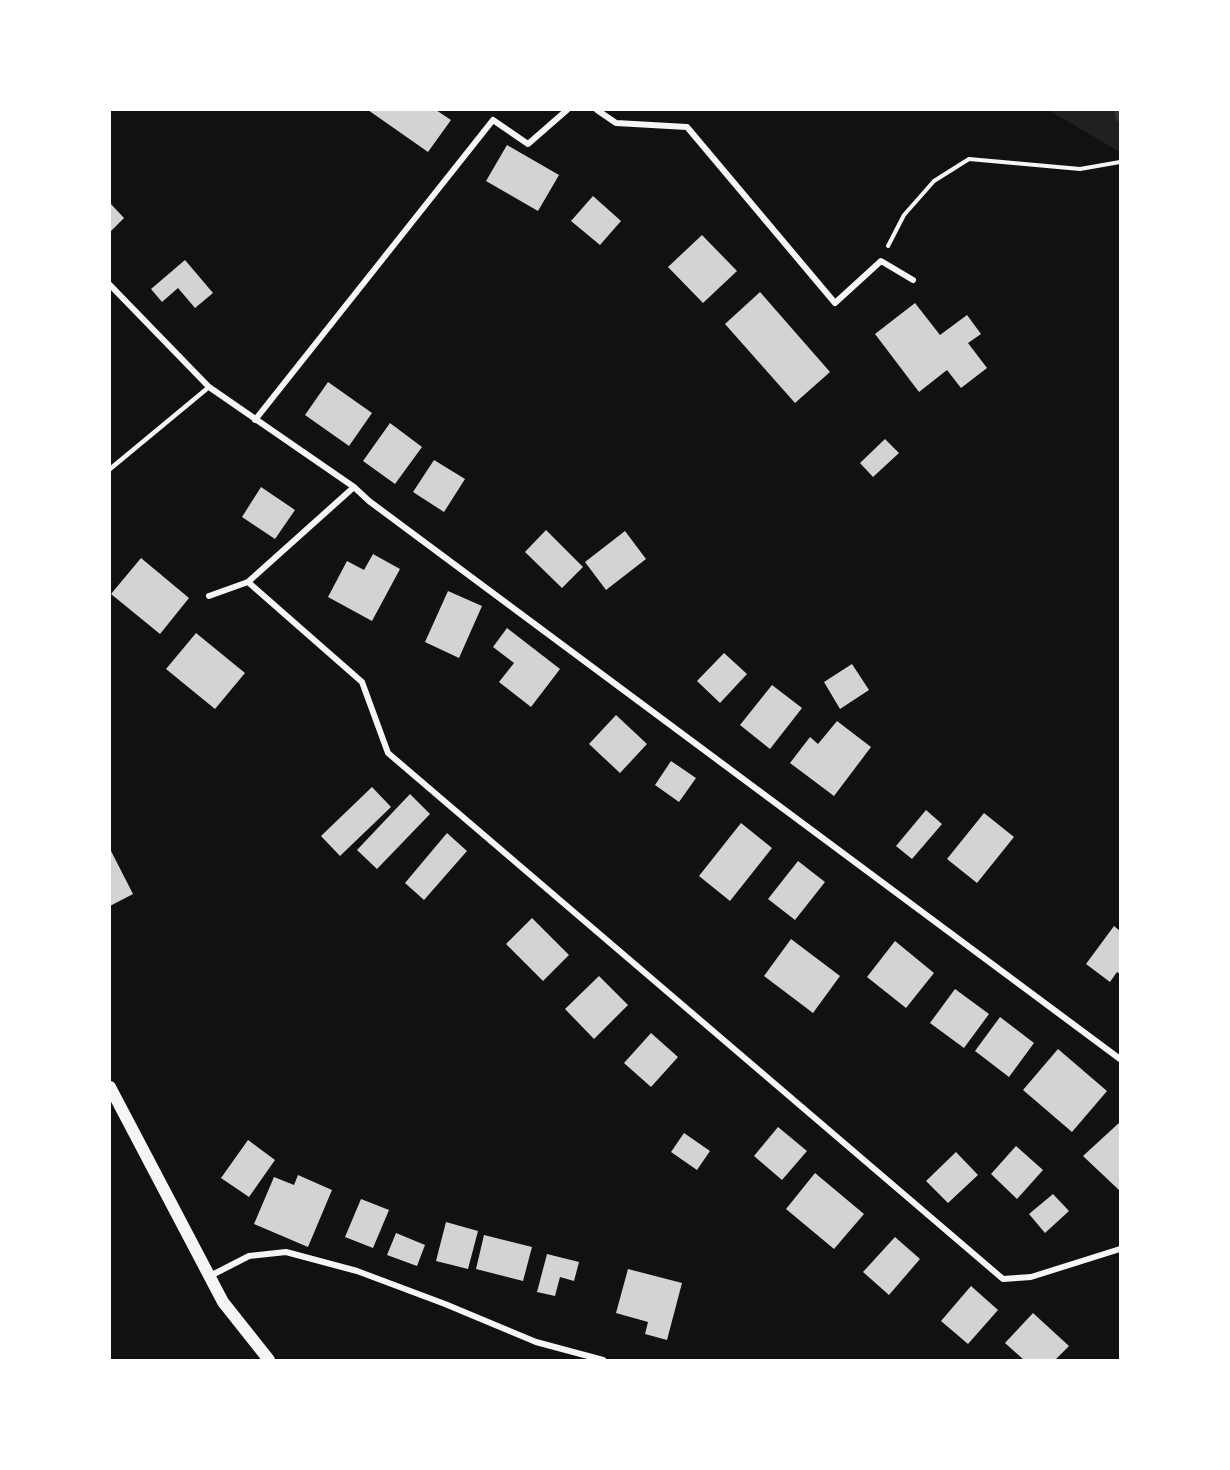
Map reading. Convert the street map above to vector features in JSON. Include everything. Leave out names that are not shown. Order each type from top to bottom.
[{"type":"main road","points":[[110,1087],[223,1302],[269,1360]]},
{"type":"street","points":[[255,420],[493,120],[528,144],[567,110]]},
{"type":"street","points":[[597,110],[616,123],[687,126],[835,303],[881,261],[913,280]]},
{"type":"street","points":[[110,285],[209,387],[354,487],[369,501],[1120,1059]]},
{"type":"street","points":[[209,596],[248,582],[354,487]]},
{"type":"street","points":[[248,582],[362,682],[388,753],[1003,1279],[1031,1277],[1120,1249]]},
{"type":"street","points":[[210,1276],[249,1256],[286,1252],[357,1271],[536,1342],[603,1360]]},
{"type":"lane","points":[[110,469],[209,387]]},
{"type":"path","points":[[881,261],[904,215],[934,181],[969,159],[1080,169],[1120,162]]},
{"type":"shaded area","points":[[1048,110],[1120,110],[1120,152]]},
{"type":"building","points":[[368,110],[436,110],[451,120],[428,152]]},
{"type":"building","points":[[507,145],[559,175],[538,211],[486,181]]},
{"type":"building","points":[[593,196],[621,221],[600,245],[571,221]]},
{"type":"building","points":[[110,203],[124,218],[110,232]]},
{"type":"building","points":[[702,235],[737,271],[703,303],[668,267]]},
{"type":"building","points":[[185,260],[213,293],[195,308],[178,288],[162,302],[151,289]]},
{"type":"building","points":[[760,292],[830,372],[795,403],[725,324]]},
{"type":"building","points":[[915,303],[940,335],[967,315],[981,334],[968,343],[987,368],[961,388],[947,370],[919,392],[875,334]]},
{"type":"building","points":[[328,382],[372,413],[349,446],[305,415]]},
{"type":"building","points":[[390,423],[422,447],[395,484],[363,461]]},
{"type":"building","points":[[885,439],[899,453],[873,477],[860,463]]},
{"type":"building","points":[[434,460],[465,479],[444,512],[413,492]]},
{"type":"building","points":[[261,487],[295,510],[275,539],[242,517]]},
{"type":"building","points":[[546,530],[583,567],[562,588],[525,552]]},
{"type":"building","points":[[625,531],[646,559],[606,590],[585,562]]},
{"type":"building","points":[[373,554],[400,569],[372,621],[328,597],[347,561],[364,570]]},
{"type":"building","points":[[141,558],[189,598],[160,634],[111,594]]},
{"type":"building","points":[[448,591],[482,606],[459,658],[425,642]]},
{"type":"building","points":[[507,628],[560,669],[531,707],[499,682],[514,663],[493,647]]},
{"type":"building","points":[[196,633],[245,673],[215,709],[166,669]]},
{"type":"building","points":[[724,653],[747,674],[720,703],[697,681]]},
{"type":"building","points":[[852,664],[869,690],[840,709],[824,682]]},
{"type":"building","points":[[772,685],[802,708],[770,749],[740,725]]},
{"type":"building","points":[[616,715],[647,744],[620,773],[589,744]]},
{"type":"building","points":[[837,721],[871,747],[834,796],[790,763],[810,737],[818,744]]},
{"type":"building","points":[[671,761],[696,778],[679,802],[655,785]]},
{"type":"building","points":[[372,787],[391,807],[340,856],[321,836]]},
{"type":"building","points":[[410,794],[430,814],[377,869],[357,850]]},
{"type":"building","points":[[926,810],[942,824],[912,859],[896,846]]},
{"type":"building","points":[[984,813],[1014,837],[977,883],[947,859]]},
{"type":"building","points":[[741,823],[772,848],[730,901],[699,876]]},
{"type":"building","points":[[447,833],[467,851],[424,900],[405,883]]},
{"type":"building","points":[[110,849],[133,894],[110,906]]},
{"type":"building","points":[[798,861],[825,882],[795,920],[768,899]]},
{"type":"building","points":[[532,918],[569,955],[543,981],[506,944]]},
{"type":"building","points":[[1114,926],[1120,931],[1120,974],[1117,972],[1110,982],[1086,964]]},
{"type":"building","points":[[791,939],[840,976],[813,1013],[764,976]]},
{"type":"building","points":[[895,941],[934,973],[906,1008],[867,977]]},
{"type":"building","points":[[599,976],[628,1005],[594,1039],[565,1009]]},
{"type":"building","points":[[955,989],[989,1014],[964,1048],[930,1023]]},
{"type":"building","points":[[1000,1017],[1034,1043],[1009,1077],[975,1051]]},
{"type":"building","points":[[651,1033],[678,1057],[651,1087],[624,1063]]},
{"type":"building","points":[[1058,1049],[1107,1091],[1072,1132],[1023,1090]]},
{"type":"building","points":[[1120,1122],[1120,1191],[1083,1156]]},
{"type":"building","points":[[778,1127],[807,1151],[782,1180],[754,1156]]},
{"type":"building","points":[[684,1133],[710,1151],[697,1170],[671,1152]]},
{"type":"building","points":[[248,1140],[275,1160],[249,1197],[221,1178]]},
{"type":"building","points":[[1016,1146],[1043,1170],[1017,1199],[991,1174]]},
{"type":"building","points":[[956,1152],[978,1175],[948,1203],[926,1181]]},
{"type":"building","points":[[815,1173],[864,1214],[834,1249],[786,1209]]},
{"type":"building","points":[[298,1175],[332,1190],[308,1247],[254,1224],[274,1177],[294,1185]]},
{"type":"building","points":[[1053,1194],[1069,1211],[1045,1233],[1029,1214]]},
{"type":"building","points":[[361,1199],[389,1210],[373,1248],[345,1237]]},
{"type":"building","points":[[446,1222],[478,1231],[468,1269],[436,1261]]},
{"type":"building","points":[[396,1233],[425,1245],[417,1266],[387,1255]]},
{"type":"building","points":[[484,1235],[532,1247],[523,1281],[476,1269]]},
{"type":"building","points":[[895,1237],[920,1259],[889,1295],[863,1272]]},
{"type":"building","points":[[547,1254],[579,1262],[574,1281],[560,1277],[555,1296],[537,1292]]},
{"type":"building","points":[[628,1269],[682,1283],[667,1340],[645,1334],[648,1322],[616,1313]]},
{"type":"building","points":[[971,1286],[998,1310],[968,1344],[941,1321]]},
{"type":"building","points":[[1033,1313],[1069,1346],[1055,1360],[1024,1360],[1005,1343]]},
{"type":"waterway","points":[[1118,110],[1120,118]]}]
